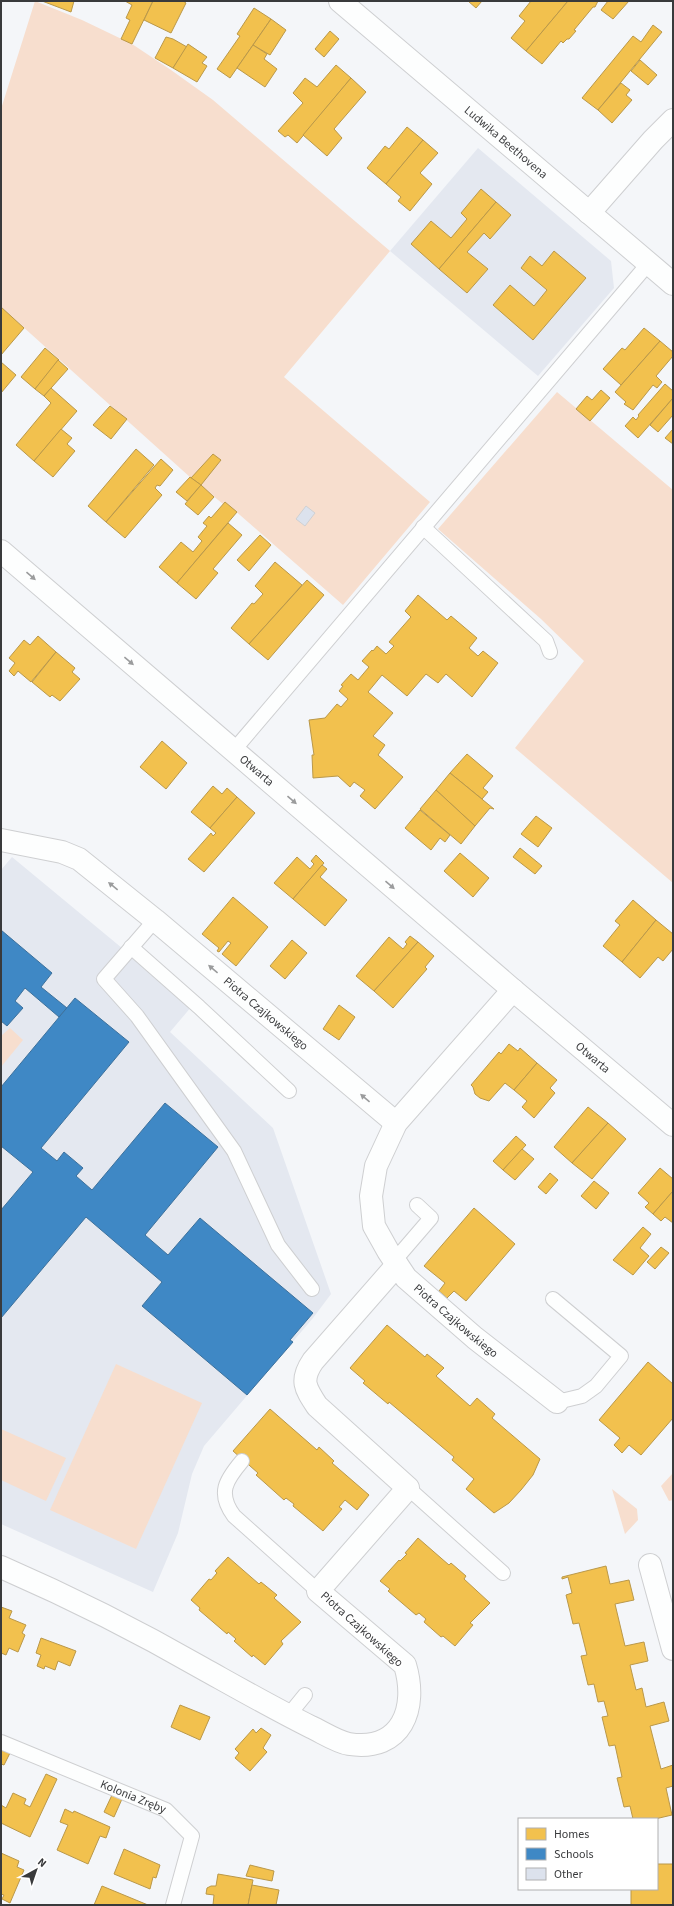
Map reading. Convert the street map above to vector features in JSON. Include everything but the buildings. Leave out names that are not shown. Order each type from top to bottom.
[{"type":"street","name":"Ludwika Beethovena","points":[[340,1],[673,284]]},
{"type":"street","points":[[589,213],[652,140],[673,120]]},
{"type":"street","name":"Otwarta","points":[[1,551],[513,990],[673,1125]]},
{"type":"street","name":"Piotra Czajkowskiego","points":[[1,840],[62,852],[79,859],[155,920],[396,1123],[376,1166],[371,1196],[374,1226],[406,1278],[437,1307],[557,1402]]},
{"type":"street","points":[[396,1123],[513,990]]},
{"type":"street","points":[[396,1263],[313,1361],[307,1370],[304,1382],[317,1406],[408,1488]]},
{"type":"street","name":"Piotra Czajkowskiego","points":[[1,1567],[129,1626],[288,1716],[348,1744],[364,1745],[376,1743],[398,1730],[406,1717],[409,1704],[409,1679],[405,1665],[318,1591],[408,1488]]},
{"type":"street","points":[[650,1565],[673,1649]]},
{"type":"lane","points":[[234,750],[648,264]]},
{"type":"lane","points":[[423,527],[546,640],[550,652]]},
{"type":"lane","points":[[155,920],[104,979],[137,1016],[234,1151],[278,1246],[312,1289]]},
{"type":"lane","points":[[131,947],[199,1007],[289,1091]]},
{"type":"lane","points":[[396,1263],[431,1218],[417,1206]]},
{"type":"lane","points":[[553,1299],[621,1356],[596,1386],[582,1396],[557,1402]]},
{"type":"lane","points":[[242,1461],[229,1476],[226,1484],[224,1495],[226,1506],[234,1516],[318,1591]]},
{"type":"lane","points":[[408,1488],[503,1573]]},
{"type":"lane","points":[[288,1716],[305,1695]]},
{"type":"lane","name":"Kolonia Zręby","points":[[1,1742],[166,1810],[192,1836],[173,1905]]},
{"type":"shaded area","points":[[35,1],[82,20],[132,44],[171,70],[213,100],[390,251],[284,377],[430,502],[343,605],[225,502],[223,504],[191,478],[1,307],[1,109]]},
{"type":"shaded area","points":[[478,148],[611,261],[614,288],[538,376],[390,251]]},
{"type":"shaded area","points":[[557,392],[673,490],[673,883],[515,748],[584,661],[541,619],[438,529]]},
{"type":"shaded area","points":[[12,857],[192,1006],[170,1032],[273,1128],[331,1294],[313,1318],[204,1446],[192,1474],[178,1533],[153,1592],[1,1524],[1,870]]},
{"type":"shaded area","points":[[10,1028],[23,1040],[1,1067],[1,1036]]},
{"type":"shaded area","points":[[116,1364],[202,1403],[136,1549],[50,1510]]},
{"type":"shaded area","points":[[1,1429],[66,1458],[46,1501],[1,1480]]},
{"type":"shaded area","points":[[673,1473],[673,1500],[669,1501],[661,1486]]},
{"type":"shaded area","points":[[612,1489],[637,1509],[638,1520],[625,1534]]}]
